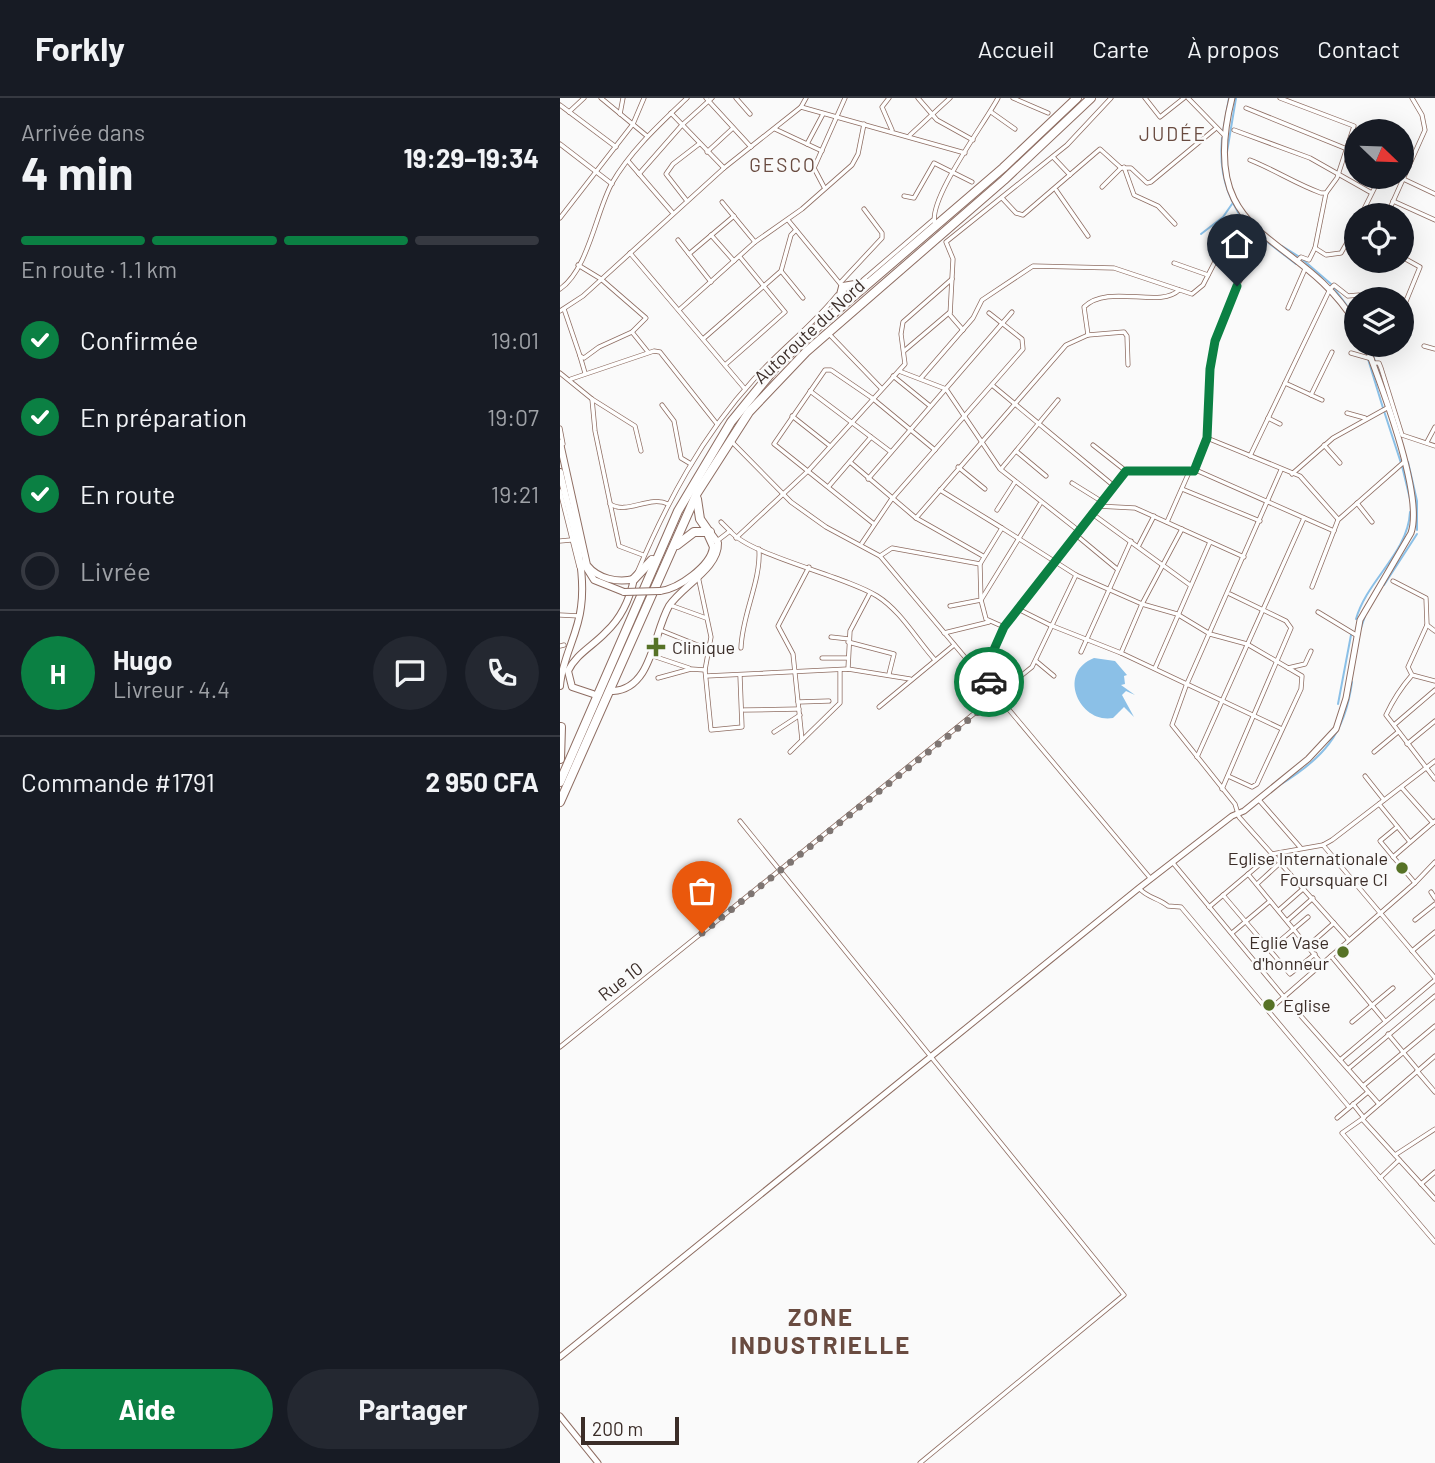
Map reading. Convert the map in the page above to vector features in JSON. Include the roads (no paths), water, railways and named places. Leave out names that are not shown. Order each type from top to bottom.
[{"type":"highway","name":"Autoroute du Nord","points":[[560,782],[678,511],[711,451],[749,398],[776,367],[835,313],[1077,98]]},
{"type":"highway","name":"Autoroute du Nord","points":[[560,802],[697,493],[729,439],[767,391],[828,332],[1004,180],[1091,98]]},
{"type":"highway","points":[[835,313],[841,285],[856,286],[873,280]]},
{"type":"highway","points":[[697,493],[698,513],[710,532]]},
{"type":"highway","points":[[634,579],[648,567],[678,511]]},
{"type":"highway","points":[[664,565],[682,539],[699,531],[710,532]]},
{"type":"highway","points":[[560,727],[560,759]]},
{"type":"main road","points":[[560,443],[587,574],[611,589],[624,592],[660,591],[675,587],[710,558],[712,540],[699,531]]},
{"type":"main road","points":[[560,472],[581,570],[580,616],[565,645],[560,686]]},
{"type":"main road","points":[[613,691],[626,690],[635,684],[670,606],[715,558],[717,541],[710,532]]},
{"type":"main road","points":[[578,534],[587,565],[600,575],[619,581],[634,579],[618,618],[606,633],[581,653],[569,667],[568,681],[577,691],[593,694]]},
{"type":"main road","points":[[565,645],[581,653]]},
{"type":"main road","points":[[560,718],[560,727]]},
{"type":"street","points":[[569,112],[584,98]]},
{"type":"street","points":[[601,98],[647,136]]},
{"type":"street","points":[[620,114],[623,98]]},
{"type":"street","points":[[560,218],[633,124],[645,98]]},
{"type":"street","points":[[560,289],[578,265],[612,184],[647,136],[687,98]]},
{"type":"street","points":[[736,98],[750,114]]},
{"type":"street","points":[[585,373],[562,310],[601,279],[724,168],[801,107],[806,98]]},
{"type":"street","points":[[825,188],[813,171],[845,98]]},
{"type":"street","points":[[889,98],[882,107],[892,131]]},
{"type":"street","points":[[918,98],[937,120],[973,140]]},
{"type":"street","points":[[910,135],[950,98]]},
{"type":"street","points":[[863,280],[934,223],[953,171],[998,98]]},
{"type":"street","points":[[1013,98],[1048,113]]},
{"type":"street","points":[[963,330],[953,321],[950,312],[952,256],[946,242],[1053,156],[1111,98]]},
{"type":"street","points":[[1144,98],[1160,117],[1186,98],[1226,136]]},
{"type":"street","points":[[1232,98],[1226,136],[1227,177],[1235,201],[1249,223],[1306,267],[1330,289],[1344,308]]},
{"type":"street","points":[[1280,98],[1344,123]]},
{"type":"street","points":[[1412,98],[1422,115],[1425,130],[1414,152]]},
{"type":"street","points":[[639,174],[709,99],[751,147]]},
{"type":"street","points":[[560,105],[616,147]]},
{"type":"street","points":[[801,107],[910,135],[965,153]]},
{"type":"street","points":[[1246,108],[1344,149]]},
{"type":"street","points":[[991,112],[1015,129]]},
{"type":"street","points":[[671,113],[724,168]]},
{"type":"street","points":[[807,144],[823,114]]},
{"type":"street","points":[[679,310],[755,242],[788,220],[856,159],[864,124]]},
{"type":"street","points":[[707,152],[733,128]]},
{"type":"street","points":[[1122,167],[1131,168],[1147,183],[1151,182],[1215,128]]},
{"type":"street","points":[[775,129],[822,151]]},
{"type":"street","points":[[1234,131],[1310,158],[1370,192]]},
{"type":"street","points":[[560,144],[612,184]]},
{"type":"street","points":[[687,201],[666,174],[673,164],[699,144]]},
{"type":"street","points":[[1002,197],[1021,216],[1056,190],[1100,149],[1122,167],[1134,195],[1158,206],[1175,224]]},
{"type":"street","points":[[1053,156],[1070,176]]},
{"type":"street","points":[[1297,261],[1301,257],[1309,260],[1315,248],[1326,193],[1344,158]]},
{"type":"street","points":[[1250,160],[1276,170],[1291,182],[1326,193]]},
{"type":"street","points":[[628,161],[673,213]]},
{"type":"street","points":[[904,196],[914,198],[933,163],[972,182]]},
{"type":"street","points":[[1102,187],[1122,167]]},
{"type":"street","points":[[1414,184],[1435,194]]},
{"type":"street","points":[[1366,203],[1372,189]]},
{"type":"street","points":[[1397,189],[1393,201],[1435,220]]},
{"type":"street","points":[[1056,190],[1088,236]]},
{"type":"street","points":[[722,202],[755,242]]},
{"type":"street","points":[[634,579],[668,504],[718,425],[745,389],[819,316],[881,238],[882,233],[864,209]]},
{"type":"street","points":[[689,254],[734,216]]},
{"type":"street","points":[[788,220],[841,285]]},
{"type":"street","points":[[921,378],[963,330],[986,296],[1014,281],[1033,266],[1114,268],[1192,294],[1209,275],[1221,250],[1249,223]]},
{"type":"street","points":[[703,339],[781,271],[791,235],[796,230]]},
{"type":"street","points":[[711,236],[734,261]]},
{"type":"street","points":[[1167,522],[1207,438],[1210,369],[1215,341],[1242,277],[1264,237]]},
{"type":"street","points":[[678,240],[711,282]]},
{"type":"street","points":[[1315,248],[1326,255],[1341,253],[1344,248]]},
{"type":"street","points":[[630,253],[745,389]]},
{"type":"street","points":[[725,365],[785,312],[739,257]]},
{"type":"street","points":[[1174,263],[1209,275]]},
{"type":"street","points":[[1412,287],[1420,267],[1414,264]]},
{"type":"street","points":[[578,265],[601,279],[646,315],[645,320],[632,332],[599,347],[586,358],[580,356]]},
{"type":"street","points":[[1288,308],[1306,267]]},
{"type":"street","points":[[781,271],[803,298]]},
{"type":"street","points":[[736,538],[808,470],[906,363],[903,322],[952,279]]},
{"type":"street","points":[[1250,456],[1330,289],[1334,285],[1344,293]]},
{"type":"street","points":[[1088,335],[1084,307],[1089,302],[1126,295],[1164,298],[1179,289]]},
{"type":"street","points":[[904,352],[950,312]]},
{"type":"street","points":[[868,479],[1012,312]]},
{"type":"street","points":[[862,543],[891,500],[1023,349],[1022,339],[989,313]]},
{"type":"street","points":[[632,332],[648,353]]},
{"type":"street","points":[[828,332],[881,388]]},
{"type":"street","points":[[916,518],[1066,345],[1088,335],[1125,334],[1128,365]]},
{"type":"street","points":[[1424,346],[1435,349]]},
{"type":"street","points":[[571,379],[657,351],[666,356],[718,425]]},
{"type":"street","points":[[1311,395],[1332,352]]},
{"type":"street","points":[[1362,357],[1379,363],[1402,435],[1435,446]]},
{"type":"street","points":[[560,1357],[1139,888],[1308,759],[1336,729],[1346,698],[1356,635],[1365,607],[1413,527],[1414,502],[1404,462],[1370,357]]},
{"type":"street","points":[[874,524],[774,444],[828,369],[872,398],[935,450]]},
{"type":"street","points":[[899,371],[946,389],[1000,469],[1118,570]]},
{"type":"street","points":[[560,373],[571,379],[592,399],[635,426],[642,451]]},
{"type":"street","points":[[893,376],[930,406]]},
{"type":"street","points":[[1285,383],[1322,400]]},
{"type":"street","points":[[992,384],[1114,486]]},
{"type":"street","points":[[810,391],[891,452]]},
{"type":"street","points":[[592,399],[619,546],[644,555]]},
{"type":"street","points":[[1000,469],[1058,400]]},
{"type":"street","points":[[662,405],[674,421],[681,458],[691,464]]},
{"type":"street","points":[[1292,474],[1324,445],[1387,408]]},
{"type":"street","points":[[1347,413],[1367,418]]},
{"type":"street","points":[[792,416],[830,446]]},
{"type":"street","points":[[1268,418],[1280,424]]},
{"type":"street","points":[[1427,442],[1435,427]]},
{"type":"street","points":[[560,428],[585,552],[590,564],[600,575]]},
{"type":"street","points":[[829,486],[871,437]]},
{"type":"street","points":[[1207,438],[1303,478],[1338,520]]},
{"type":"street","points":[[729,439],[782,495],[827,527],[862,543],[880,556],[1151,879]]},
{"type":"street","points":[[1093,445],[1126,471],[1192,470],[1334,531]]},
{"type":"street","points":[[1324,445],[1340,463]]},
{"type":"street","points":[[1016,451],[1046,476]]},
{"type":"street","points":[[850,462],[891,500],[916,518],[983,556]]},
{"type":"street","points":[[1312,587],[1338,520],[1404,462]]},
{"type":"street","points":[[958,467],[985,489]]},
{"type":"street","points":[[1281,470],[1229,594],[1186,686],[1172,724],[1235,804],[1238,813],[1349,940]]},
{"type":"street","points":[[989,689],[989,666],[1004,627],[1126,471]]},
{"type":"street","points":[[997,510],[1015,482]]},
{"type":"street","points":[[1072,483],[1101,501]]},
{"type":"street","points":[[940,489],[1076,575],[1142,604],[1177,614],[1210,634],[1247,644],[1303,680],[1255,787],[1228,776]]},
{"type":"street","points":[[1182,489],[1260,521]]},
{"type":"street","points":[[560,491],[581,570]]},
{"type":"street","points":[[610,504],[618,507],[657,500],[668,504]]},
{"type":"street","points":[[950,606],[981,600],[1040,503]]},
{"type":"street","points":[[1357,503],[1372,522]]},
{"type":"street","points":[[1097,506],[1135,508],[1244,557]]},
{"type":"street","points":[[1091,513],[1190,585]]},
{"type":"street","points":[[1139,546],[1154,516]]},
{"type":"street","points":[[1196,757],[1304,518]]},
{"type":"street","points":[[720,522],[736,538],[759,549],[870,593],[898,614],[935,660]]},
{"type":"street","points":[[990,622],[981,600],[980,564],[1002,528]]},
{"type":"street","points":[[1121,653],[1142,604],[1182,529]]},
{"type":"street","points":[[717,541],[730,531]]},
{"type":"street","points":[[560,541],[571,540]]},
{"type":"street","points":[[1081,652],[1131,541]]},
{"type":"street","points":[[1155,668],[1210,542]]},
{"type":"street","points":[[880,556],[892,548],[980,564]]},
{"type":"street","points":[[741,648],[746,612],[758,567],[759,549]]},
{"type":"street","points":[[802,740],[796,672],[791,649],[778,626],[809,567]]},
{"type":"street","points":[[698,574],[705,618],[711,636],[705,670],[711,730],[742,727],[744,710],[740,677]]},
{"type":"street","points":[[1054,676],[1036,661],[1050,625],[1076,575]]},
{"type":"street","points":[[1393,581],[1426,598],[1427,625],[1408,665],[1412,676]]},
{"type":"street","points":[[848,670],[850,631],[870,593]]},
{"type":"street","points":[[1222,789],[1277,664],[1291,625],[1263,608],[1229,594]]},
{"type":"street","points":[[670,606],[705,618]]},
{"type":"street","points":[[1018,609],[1086,641],[1155,668],[1186,686],[1282,729]]},
{"type":"street","points":[[560,610],[560,615],[580,616]]},
{"type":"street","points":[[1318,612],[1356,635]]},
{"type":"street","points":[[944,632],[990,622],[1004,627]]},
{"type":"street","points":[[1427,625],[1435,631]]},
{"type":"street","points":[[658,629],[710,650]]},
{"type":"street","points":[[831,637],[894,654],[889,674]]},
{"type":"street","points":[[879,708],[910,679],[954,645]]},
{"type":"street","points":[[1286,668],[1305,664],[1311,651]]},
{"type":"street","points":[[650,655],[691,669],[705,670]]},
{"type":"street","points":[[822,658],[848,658]]},
{"type":"street","name":"Rue 10","points":[[560,1047],[859,804],[997,697],[1036,661]]},
{"type":"street","points":[[658,678],[691,669]]},
{"type":"street","points":[[790,752],[840,703],[840,670]]},
{"type":"street","points":[[706,676],[740,677],[848,670],[910,679]]},
{"type":"street","points":[[1412,676],[1435,681]]},
{"type":"street","points":[[1412,676],[1395,694],[1393,705],[1385,713],[1435,779]]},
{"type":"street","points":[[1393,726],[1435,690]]},
{"type":"street","points":[[799,702],[829,701]]},
{"type":"street","points":[[744,710],[799,709]]},
{"type":"street","points":[[774,732],[800,715]]},
{"type":"street","points":[[1407,744],[1435,721]]},
{"type":"street","points":[[1374,752],[1398,732]]},
{"type":"street","points":[[1209,908],[1272,854],[1323,845],[1435,761]]},
{"type":"street","points":[[1365,776],[1384,800]]},
{"type":"street","points":[[1393,857],[1434,822],[1402,787]]},
{"type":"street","points":[[1258,799],[1301,848]]},
{"type":"street","points":[[1379,804],[1410,842]]},
{"type":"street","points":[[740,821],[1124,1295],[920,1463]]},
{"type":"street","points":[[1397,827],[1380,841],[1415,883]]},
{"type":"street","points":[[1323,845],[1435,979],[1339,1060]]},
{"type":"street","points":[[1257,884],[1281,862]]},
{"type":"street","points":[[1269,1010],[1382,913],[1435,862]]},
{"type":"street","points":[[1173,863],[1284,997],[1378,1104]]},
{"type":"street","points":[[1248,874],[1322,964]]},
{"type":"street","points":[[1139,888],[1147,896],[1160,898],[1168,906],[1181,907],[1435,1199]]},
{"type":"street","points":[[1279,910],[1304,888]]},
{"type":"street","points":[[1431,892],[1435,898]]},
{"type":"street","points":[[1223,895],[1290,974],[1315,954]]},
{"type":"street","points":[[1287,920],[1312,898]]},
{"type":"street","points":[[1231,934],[1270,901]]},
{"type":"street","points":[[1415,920],[1435,904]]},
{"type":"street","points":[[1269,950],[1308,917]]},
{"type":"street","points":[[1308,945],[1334,923]]},
{"type":"street","points":[[1412,951],[1435,932]]},
{"type":"street","points":[[1331,956],[1385,1021]]},
{"type":"street","points":[[1352,1022],[1393,988]]},
{"type":"street","points":[[1348,1069],[1435,996]]},
{"type":"street","points":[[1363,1086],[1435,1026]]},
{"type":"street","points":[[1388,1034],[1435,1092]]},
{"type":"street","points":[[1435,1056],[1363,1119],[1342,1133],[1435,1242]]},
{"type":"street","points":[[1337,1118],[1368,1092]]},
{"type":"street","points":[[1395,1155],[1435,1129]]},
{"type":"street","points":[[1380,1178],[1399,1160]]},
{"type":"street","points":[[1421,1184],[1435,1172]]},
{"type":"street","points":[[560,1416],[598,1463]]},
{"type":"water","points":[[1094,658],[1115,661],[1127,675],[1124,676],[1125,684],[1121,685],[1135,695],[1126,691],[1122,695],[1134,717],[1124,707],[1113,718],[1101,718],[1082,706],[1077,696],[1076,675],[1083,665]]},
{"type":"waterway","points":[[1223,132],[1229,98]]},
{"type":"waterway","points":[[1227,152],[1236,98]]},
{"type":"waterway","points":[[1222,138],[1225,183],[1245,223]]},
{"type":"waterway","points":[[1201,234],[1223,217],[1232,204]]},
{"type":"waterway","points":[[1248,227],[1296,264]]},
{"type":"waterway","points":[[1282,246],[1298,256]]},
{"type":"waterway","points":[[1302,259],[1331,284]]},
{"type":"waterway","points":[[1334,288],[1344,302]]},
{"type":"waterway","points":[[1374,357],[1375,361]]},
{"type":"waterway","points":[[1368,359],[1383,408]]},
{"type":"waterway","points":[[1377,366],[1381,377]]},
{"type":"waterway","points":[[1384,411],[1401,463]]},
{"type":"waterway","points":[[1408,462],[1417,501],[1417,530]]},
{"type":"waterway","points":[[1402,466],[1410,499]]},
{"type":"waterway","points":[[1356,619],[1361,605],[1402,541],[1410,512]]},
{"type":"waterway","points":[[1384,585],[1417,534]]},
{"type":"waterway","points":[[1361,628],[1365,616]]},
{"type":"waterway","points":[[1338,704],[1351,635]]},
{"type":"waterway","points":[[1278,786],[1308,766],[1329,743],[1344,716],[1352,682]]},
{"type":"place","name":"Clinique","points":[[656,647]]},
{"type":"place","name":"Eglise Internationale Foursquare CI","points":[[1402,868]]},
{"type":"place","name":"Eglie Vase d'honneur","points":[[1343,952]]},
{"type":"place","name":"Eglise","points":[[1269,1005]]},
{"type":"district","name":"JUDÉE","points":[[1173,133]]},
{"type":"district","name":"GESCO","points":[[783,164]]},
{"type":"district","name":"ZONE INDUSTRIELLE","points":[[821,1330]]}]
